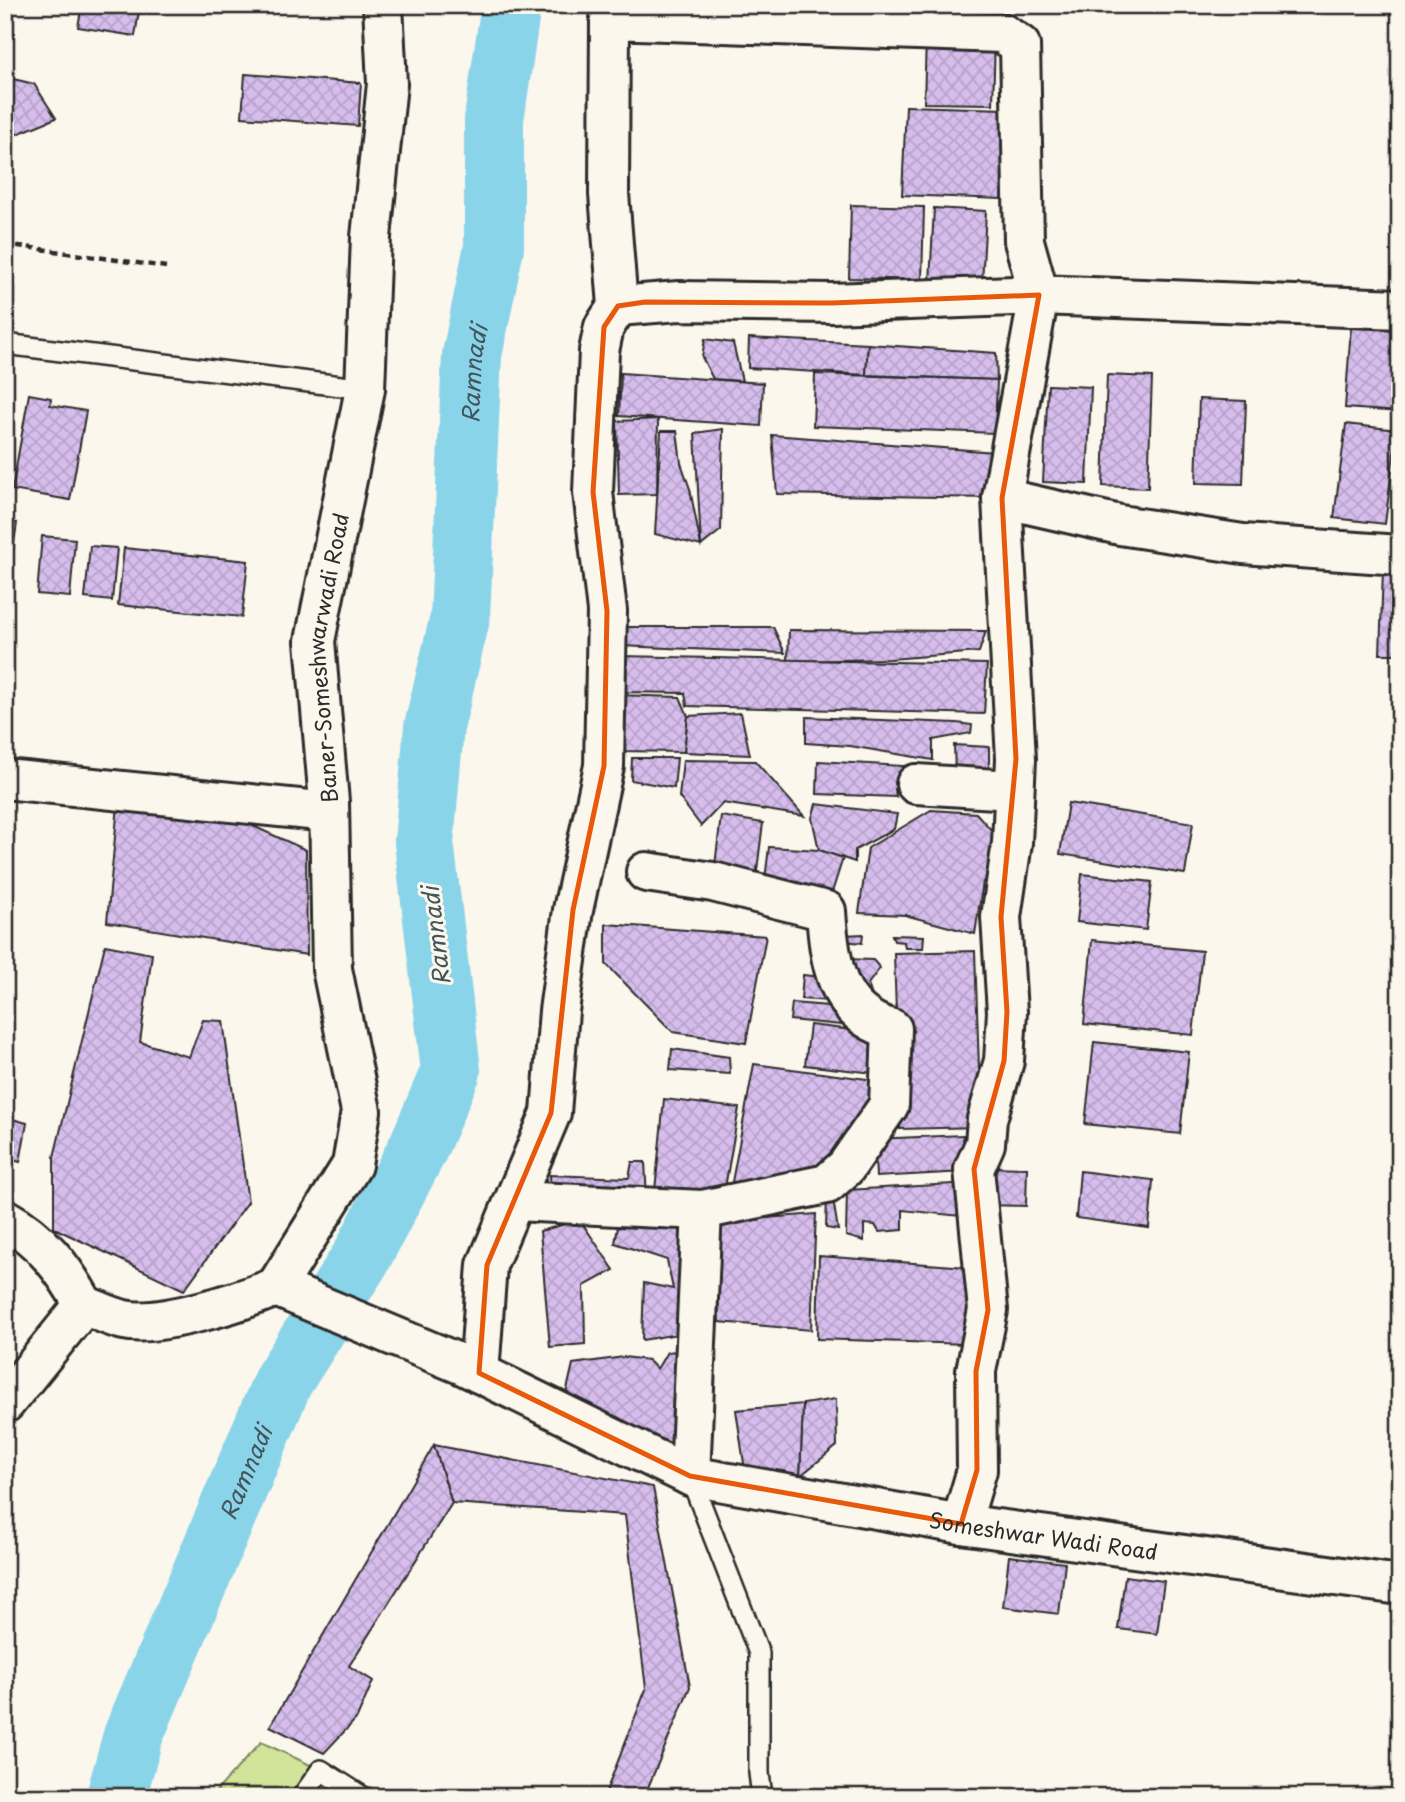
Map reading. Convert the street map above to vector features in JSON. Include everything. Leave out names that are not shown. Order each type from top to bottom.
[{"type":"street","name":"Baner-Someshwarwadi Road","points":[[275,1287],[352,1165],[361,1111],[332,969],[329,812],[315,642],[365,389],[371,237],[387,84],[383,5]]},
{"type":"street","points":[[471,1369],[487,1265],[551,1113],[559,1011],[573,910],[604,766],[607,611],[593,492],[599,351],[604,327],[618,306],[609,194],[610,19],[994,31],[1011,36],[1020,45],[1024,241],[1039,295],[1002,498],[1016,759],[1012,843],[1001,917],[1007,1012],[1004,1061],[987,1119],[985,1144],[974,1169],[988,1310],[976,1371],[977,1470],[961,1524]]},
{"type":"street","points":[[618,306],[679,301],[832,303],[1039,295],[1400,309]]},
{"type":"street","points":[[1002,498],[1120,525],[1243,544],[1400,555]]},
{"type":"street","points":[[5,779],[329,812]]},
{"type":"street","points":[[916,784],[1013,790]]},
{"type":"street","points":[[515,1201],[702,1210],[827,1184],[846,1167],[888,1105],[892,1028],[871,1024],[836,983],[828,954],[826,911],[713,882],[646,872]]},
{"type":"street","points":[[690,1476],[702,1210]]},
{"type":"street","points":[[5,1219],[41,1243],[70,1280],[84,1305],[125,1321],[163,1320],[241,1301],[275,1287]]},
{"type":"street","name":"Someshwar Wadi Road","points":[[275,1287],[471,1369],[690,1476],[961,1524],[1400,1585]]},
{"type":"street","points":[[5,1403],[84,1305]]},
{"type":"lane","points":[[5,344],[365,389]]},
{"type":"lane","points":[[690,1476],[759,1653],[759,1773],[762,1797]]},
{"type":"lane","points":[[302,1797],[321,1770],[363,1797]]},
{"type":"path","points":[[5,244],[166,267]]},
{"type":"highlighted area","points":[[1039,295],[1002,498],[1016,759],[1001,917],[1007,1012],[1004,1061],[974,1169],[988,1310],[976,1371],[977,1470],[961,1524],[690,1476],[479,1373],[487,1265],[551,1113],[573,910],[604,766],[607,611],[593,492],[604,327],[618,306],[645,302],[832,303]]},
{"type":"green space","points":[[261,1742],[321,1770],[397,1797],[211,1797]]},
{"type":"building","points":[[82,5],[140,5],[135,36],[78,27]]},
{"type":"building","points":[[926,38],[995,40],[993,104],[924,103]]},
{"type":"building","points":[[245,74],[361,83],[358,126],[242,117]]},
{"type":"building","points":[[5,77],[34,84],[56,118],[5,139]]},
{"type":"building","points":[[906,106],[1005,109],[1001,199],[902,195]]},
{"type":"building","points":[[851,205],[924,207],[922,280],[849,278]]},
{"type":"building","points":[[934,208],[986,211],[982,285],[930,282]]},
{"type":"building","points":[[1352,314],[1400,318],[1400,412],[1345,408]]},
{"type":"building","points":[[749,338],[868,344],[866,375],[748,368]]},
{"type":"building","points":[[705,339],[733,343],[742,381],[713,379],[702,357]]},
{"type":"building","points":[[868,344],[996,353],[997,380],[866,375]]},
{"type":"building","points":[[621,373],[763,383],[761,426],[619,416]]},
{"type":"building","points":[[815,374],[997,380],[995,433],[813,426]]},
{"type":"building","points":[[1107,375],[1152,377],[1148,488],[1103,486]]},
{"type":"building","points":[[1048,385],[1091,387],[1087,484],[1043,482]]},
{"type":"building","points":[[29,394],[51,398],[50,405],[86,411],[70,500],[12,490]]},
{"type":"building","points":[[1199,399],[1246,401],[1243,484],[1196,483]]},
{"type":"building","points":[[658,419],[657,494],[619,495],[617,421]]},
{"type":"building","points":[[1346,424],[1397,430],[1385,524],[1334,518]]},
{"type":"building","points":[[723,429],[721,530],[701,546],[695,433]]},
{"type":"building","points":[[661,431],[677,431],[681,463],[690,489],[701,546],[655,534]]},
{"type":"building","points":[[772,435],[995,452],[990,498],[777,494]]},
{"type":"building","points":[[5,522],[17,523],[8,585],[5,585]]},
{"type":"building","points":[[42,536],[75,539],[70,597],[37,594]]},
{"type":"building","points":[[90,546],[117,548],[112,601],[85,598]]},
{"type":"building","points":[[124,548],[248,561],[242,617],[118,605]]},
{"type":"building","points":[[1383,570],[1400,571],[1400,654],[1380,654]]},
{"type":"building","points":[[623,627],[773,627],[785,653],[621,646]]},
{"type":"building","points":[[789,630],[986,631],[979,652],[890,659],[788,661]]},
{"type":"building","points":[[621,656],[987,664],[984,714],[687,706],[685,693],[619,692]]},
{"type":"building","points":[[613,695],[680,697],[688,716],[684,752],[618,751]]},
{"type":"building","points":[[741,713],[750,755],[684,752],[688,716]]},
{"type":"building","points":[[806,717],[972,725],[971,733],[933,740],[933,760],[850,746],[806,743]]},
{"type":"building","points":[[954,745],[989,747],[989,777],[955,773]]},
{"type":"building","points":[[632,758],[677,758],[674,788],[631,780]]},
{"type":"building","points":[[683,760],[755,761],[804,816],[723,803],[701,826],[679,797]]},
{"type":"building","points":[[818,761],[938,768],[908,789],[895,789],[896,797],[817,794]]},
{"type":"building","points":[[1068,803],[1193,823],[1185,874],[1060,854]]},
{"type":"building","points":[[816,804],[897,814],[894,829],[855,850],[855,862],[819,850],[812,818]]},
{"type":"building","points":[[118,805],[215,809],[306,850],[307,955],[107,922]]},
{"type":"building","points":[[931,810],[976,813],[994,833],[990,878],[983,882],[975,934],[905,915],[859,913],[868,848]]},
{"type":"building","points":[[721,816],[763,823],[754,894],[713,882]]},
{"type":"building","points":[[769,847],[819,850],[843,858],[826,911],[763,896]]},
{"type":"building","points":[[1082,874],[1152,882],[1146,930],[1077,922]]},
{"type":"building","points":[[606,924],[766,936],[746,1043],[673,1032],[606,964]]},
{"type":"building","points":[[863,934],[862,943],[844,941],[844,935]]},
{"type":"building","points":[[892,935],[924,936],[923,948],[905,948],[904,942],[894,941]]},
{"type":"building","points":[[1092,940],[1202,951],[1193,1035],[1084,1024]]},
{"type":"building","points":[[105,945],[152,954],[140,1042],[189,1057],[203,1020],[223,1021],[248,1202],[184,1290],[54,1228],[54,1157]]},
{"type":"building","points":[[975,951],[981,1127],[900,1129],[894,953]]},
{"type":"building","points":[[844,959],[873,960],[880,968],[868,984],[875,1005]]},
{"type":"building","points":[[803,975],[831,978],[829,1001],[801,999]]},
{"type":"building","points":[[792,1003],[853,1008],[851,1026],[790,1020]]},
{"type":"building","points":[[810,1025],[886,1034],[882,1074],[805,1065]]},
{"type":"building","points":[[1094,1042],[1189,1052],[1180,1134],[1085,1124]]},
{"type":"building","points":[[672,1049],[729,1057],[730,1074],[670,1070]]},
{"type":"building","points":[[754,1064],[882,1081],[829,1171],[729,1198]]},
{"type":"building","points":[[664,1099],[739,1108],[723,1199],[654,1201]]},
{"type":"building","points":[[5,1117],[27,1123],[20,1162],[5,1158]]},
{"type":"building","points":[[963,1135],[964,1172],[876,1177],[874,1139]]},
{"type":"building","points":[[632,1162],[645,1162],[647,1198],[551,1198],[550,1175],[629,1178]]},
{"type":"building","points":[[987,1167],[1027,1168],[1026,1206],[986,1205]]},
{"type":"building","points":[[1080,1171],[1153,1180],[1149,1228],[1076,1218]]},
{"type":"building","points":[[971,1183],[970,1217],[903,1210],[903,1230],[879,1232],[875,1225],[864,1224],[864,1241],[846,1236],[847,1190]]},
{"type":"building","points":[[827,1196],[833,1199],[838,1230],[826,1228]]},
{"type":"building","points":[[621,1210],[691,1220],[684,1333],[642,1340],[644,1283],[673,1289],[667,1260],[615,1243]]},
{"type":"building","points":[[816,1214],[811,1330],[719,1322],[715,1222]]},
{"type":"building","points":[[580,1220],[614,1270],[584,1286],[585,1344],[550,1347],[540,1231]]},
{"type":"building","points":[[819,1256],[967,1267],[967,1344],[817,1339]]},
{"type":"building","points":[[688,1350],[683,1462],[563,1407],[573,1364],[624,1357],[648,1360],[657,1369],[667,1352]]},
{"type":"building","points":[[836,1399],[837,1446],[800,1476],[803,1404]]},
{"type":"building","points":[[803,1404],[800,1476],[746,1477],[736,1410]]},
{"type":"building","points":[[434,1445],[452,1503],[349,1666],[373,1681],[357,1718],[324,1753],[270,1726]]},
{"type":"building","points":[[434,1445],[653,1487],[690,1687],[644,1797],[604,1797],[646,1689],[625,1515],[452,1503]]},
{"type":"building","points":[[1009,1556],[1065,1563],[1059,1614],[1003,1607]]},
{"type":"building","points":[[1125,1576],[1164,1581],[1157,1634],[1118,1629]]},
{"type":"waterway","name":"Ramnadi","points":[[116,1797],[133,1736],[283,1381],[361,1258],[418,1148],[451,1071],[424,842],[434,727],[460,618],[472,355],[494,247],[494,119],[511,5]]}]
